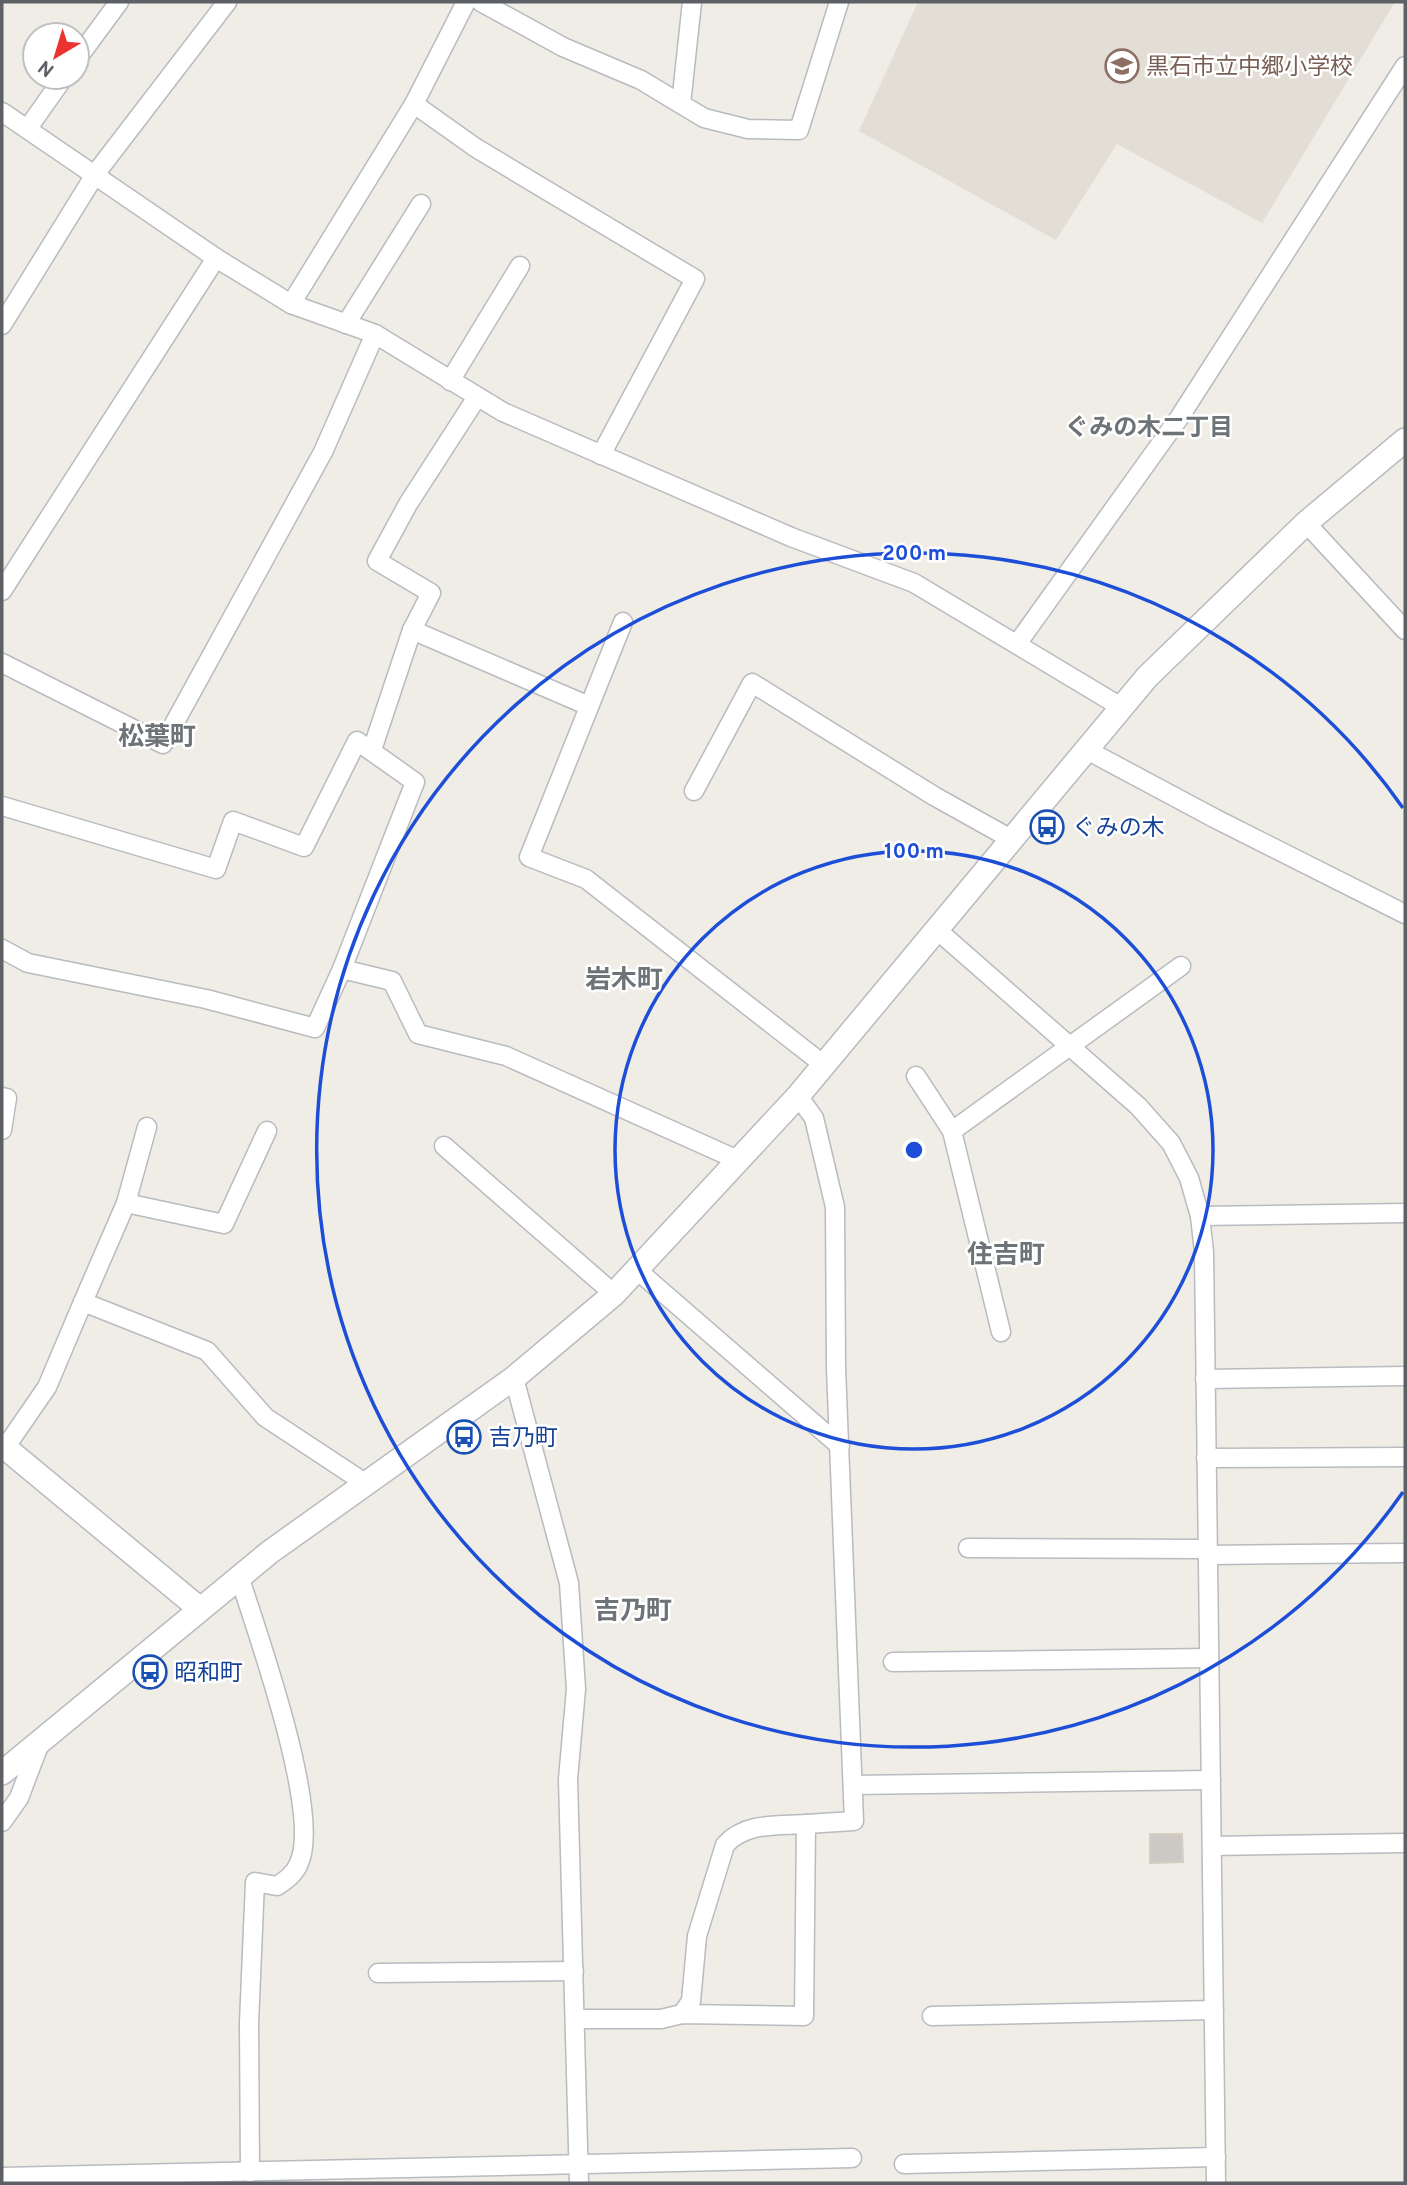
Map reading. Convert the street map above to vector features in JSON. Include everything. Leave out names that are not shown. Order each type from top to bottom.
[{"type":"street","points":[[91,40],[119,2]]},
{"type":"street","points":[[2,325],[96,173],[227,2]]},
{"type":"street","points":[[291,304],[414,104],[466,2]]},
{"type":"street","points":[[481,2],[563,47],[641,80],[704,118],[748,129],[799,130],[839,2]]},
{"type":"street","points":[[681,104],[692,2]]},
{"type":"street","points":[[1017,644],[1179,418],[1400,90],[1405,66]]},
{"type":"street","points":[[28,128],[54,91]]},
{"type":"street","points":[[414,104],[476,148],[695,279],[601,454]]},
{"type":"street","points":[[2,112],[96,173],[215,258],[291,304],[375,334],[503,412],[791,537],[914,583],[1121,707]]},
{"type":"street","points":[[346,324],[421,204]]},
{"type":"street","points":[[2,591],[215,258]]},
{"type":"street","points":[[450,381],[520,266]]},
{"type":"street","points":[[2,663],[163,744],[323,452],[375,334]]},
{"type":"street","points":[[372,750],[412,630],[431,593],[377,561],[408,504],[477,397]]},
{"type":"street","points":[[2,1773],[239,1576],[514,1378],[614,1294],[798,1096],[1121,707],[1228,595],[1306,523],[1405,440]]},
{"type":"street","points":[[1306,523],[1405,630]]},
{"type":"street","points":[[623,622],[529,857],[586,879],[824,1065]]},
{"type":"street","points":[[412,630],[589,706]]},
{"type":"street","points":[[694,791],[752,683],[934,796],[1011,839]]},
{"type":"street","points":[[2,806],[216,869],[233,821],[304,847],[357,741],[415,782],[342,969],[315,1028],[206,999],[28,963],[2,949]]},
{"type":"street","points":[[1085,749],[1216,820],[1405,914]]},
{"type":"street","points":[[936,929],[1138,1106],[1171,1143],[1189,1178],[1200,1216],[1208,1552],[1216,2183]]},
{"type":"street","points":[[953,1131],[1181,966]]},
{"type":"street","points":[[342,969],[392,981],[418,1034],[506,1055],[740,1161]]},
{"type":"street","points":[[916,1076],[953,1131],[1001,1332]]},
{"type":"street","points":[[682,2014],[691,2001],[697,1936],[725,1845],[734,1835],[748,1828],[854,1821],[840,1446],[835,1207],[814,1118],[798,1096]]},
{"type":"street","points":[[2,1097],[7,1098],[2,1130]]},
{"type":"street","points":[[147,1127],[126,1203],[47,1387],[3,1447],[200,1609]]},
{"type":"street","points":[[126,1203],[224,1224],[267,1130]]},
{"type":"street","points":[[444,1146],[614,1294]]},
{"type":"street","points":[[1200,1216],[1405,1213]]},
{"type":"street","points":[[637,1270],[840,1446]]},
{"type":"street","points":[[83,1302],[207,1351],[264,1417],[365,1483]]},
{"type":"street","points":[[1205,1379],[1405,1376]]},
{"type":"street","points":[[514,1378],[569,1583],[576,1689],[568,1779],[579,2183]]},
{"type":"street","points":[[1206,1458],[1405,1457]]},
{"type":"street","points":[[968,1548],[1405,1553]]},
{"type":"street","points":[[239,1576],[292,1750],[305,1838],[299,1863],[290,1877],[277,1886],[255,1882],[249,2023],[250,2172]]},
{"type":"street","points":[[893,1662],[1209,1658]]},
{"type":"street","points":[[2,1822],[19,1798],[41,1740]]},
{"type":"street","points":[[853,1784],[1211,1780]]},
{"type":"street","points":[[575,2019],[661,2020],[682,2014],[804,2016],[806,1824]]},
{"type":"street","points":[[1212,1846],[1405,1843]]},
{"type":"street","points":[[378,1973],[574,1971]]},
{"type":"street","points":[[932,2015],[1214,2010]]},
{"type":"street","points":[[904,2164],[1216,2157]]},
{"type":"street","points":[[2,2177],[852,2158]]},
{"type":"shaded area","name":"黒石市立中郷小学校","points":[[918,2],[1395,2],[1262,223],[1117,144],[1056,240],[859,131]]},
{"type":"building","points":[[1150,1834],[1182,1834],[1183,1862],[1150,1863]]},
{"type":"place","name":"黒石市立中郷小学校","points":[[1122,66]]},
{"type":"place","name":"ぐみの木","points":[[1047,827]]},
{"type":"place","name":"吉乃町","points":[[464,1437]]},
{"type":"place","name":"昭和町","points":[[150,1672]]},
{"type":"district","name":"ぐみの木二丁目","points":[[1149,427]]},
{"type":"district","name":"松葉町","points":[[157,736]]},
{"type":"district","name":"岩木町","points":[[624,979]]},
{"type":"district","name":"住吉町","points":[[1006,1254]]},
{"type":"district","name":"吉乃町","points":[[633,1610]]}]
